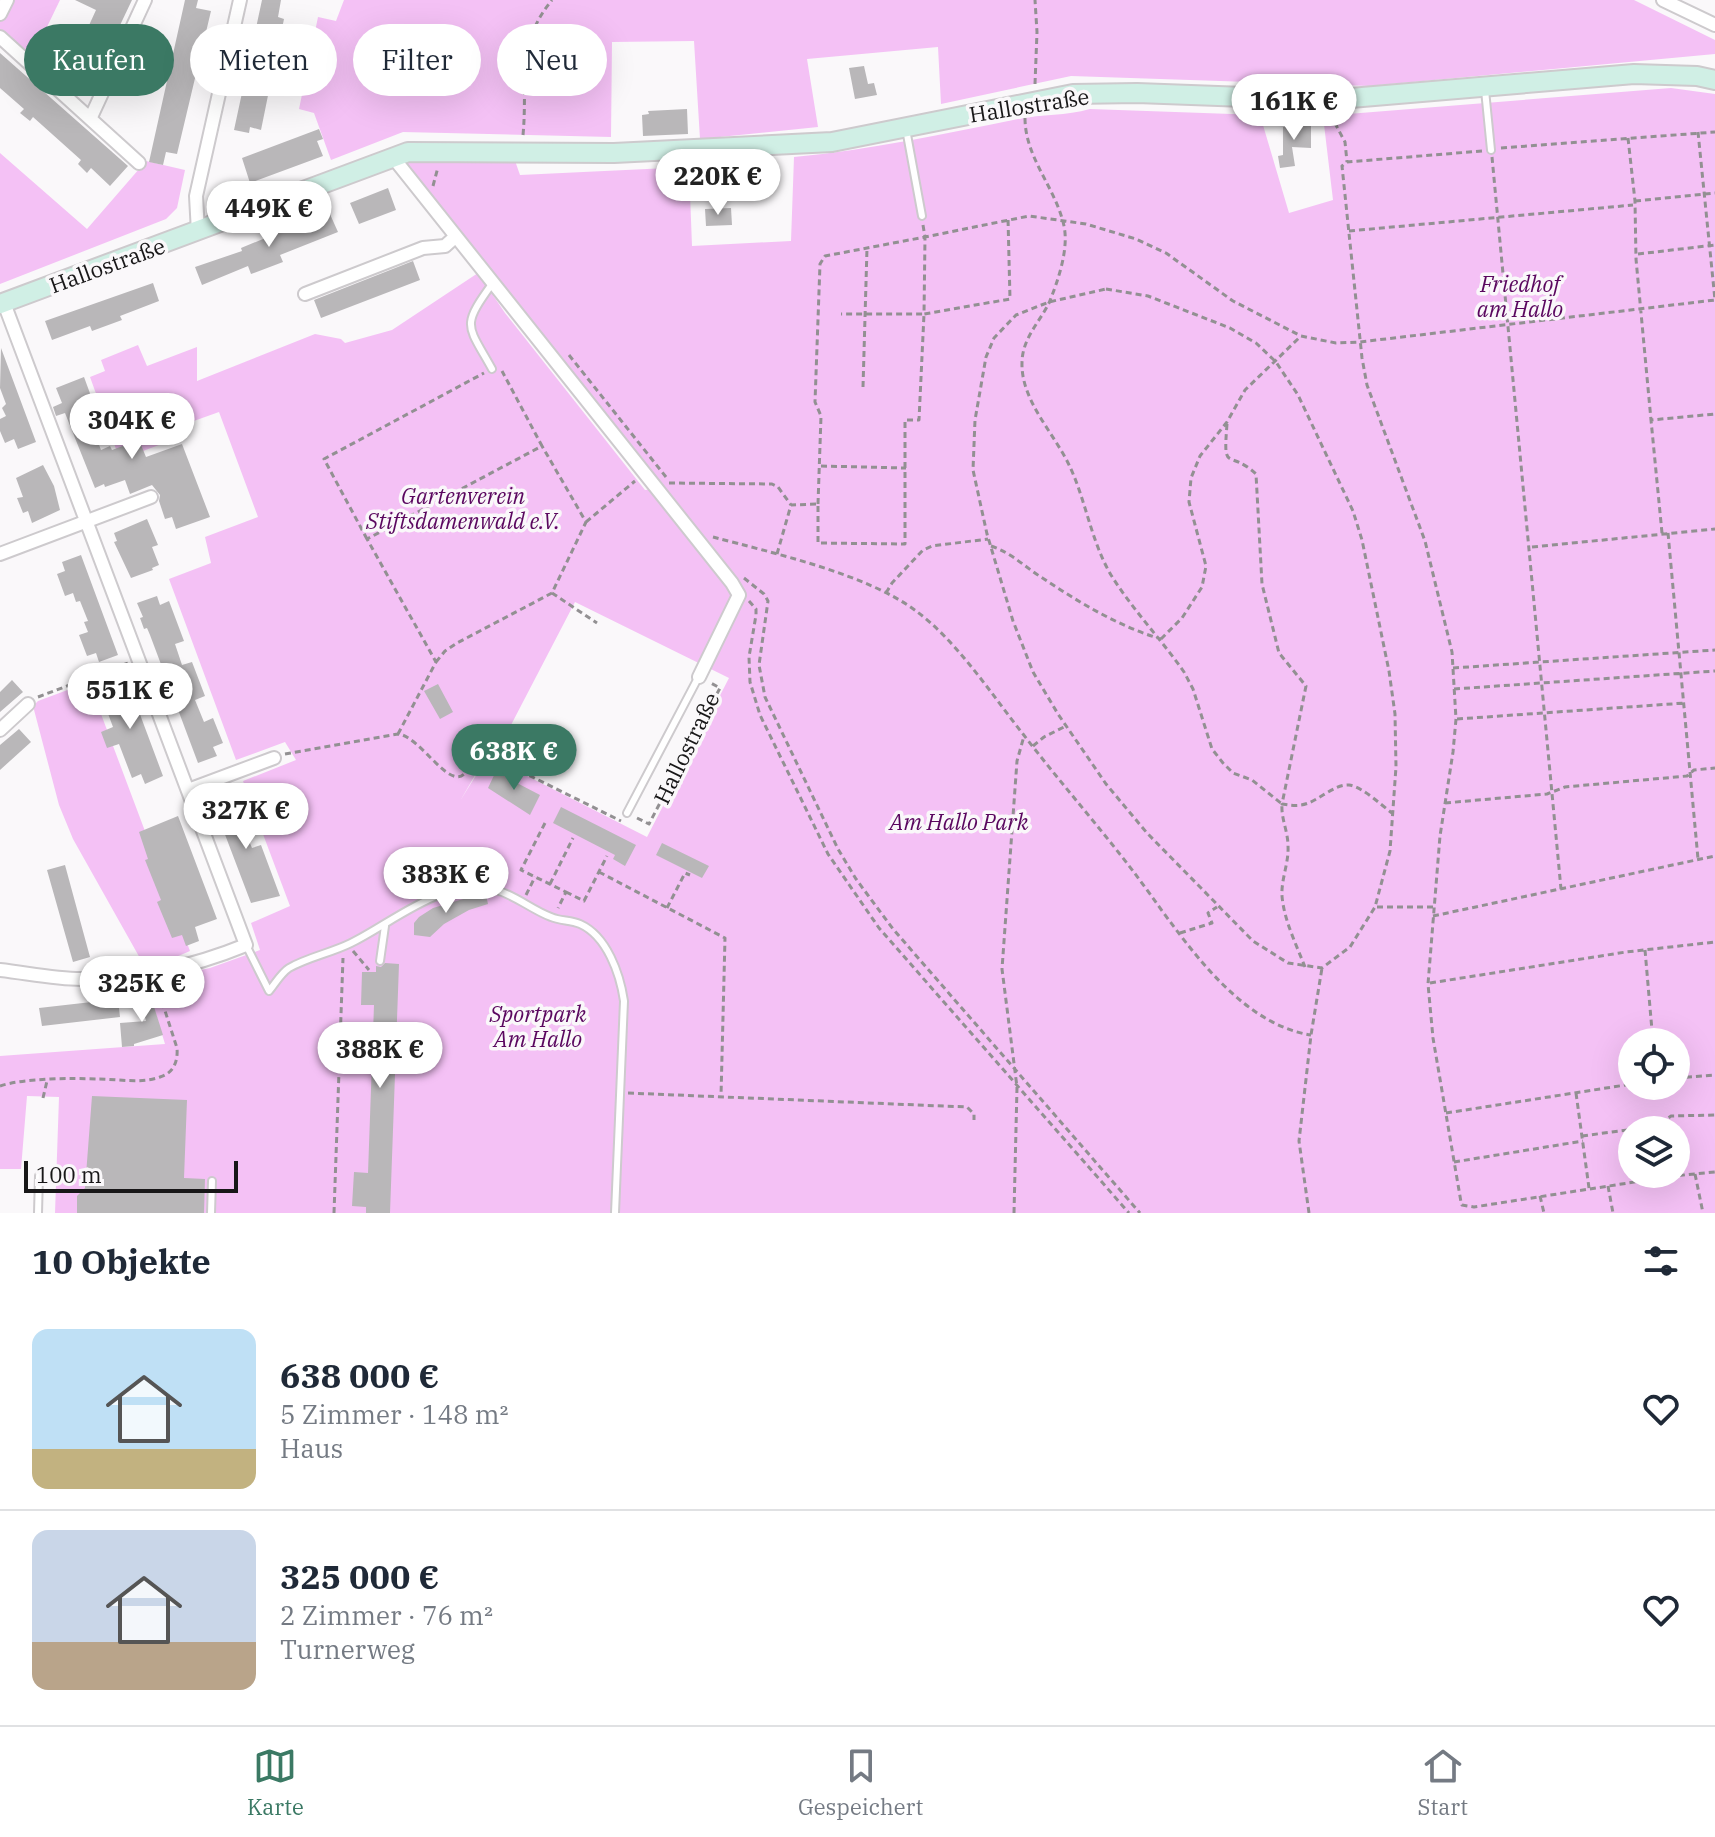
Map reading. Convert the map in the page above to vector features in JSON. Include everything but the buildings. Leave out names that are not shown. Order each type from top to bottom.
[{"type":"main road","name":"Hallostraße","points":[[2,304],[392,156],[426,150],[645,152],[822,143],[1073,94],[1137,93],[1327,100],[1634,74],[1697,76],[1715,80]]},
{"type":"street","points":[[0,14],[7,0]]},
{"type":"street","points":[[91,117],[145,0]]},
{"type":"street","points":[[198,232],[196,196],[240,0]]},
{"type":"street","points":[[1663,0],[1680,4],[1715,25]]},
{"type":"street","points":[[0,37],[139,163]]},
{"type":"street","points":[[392,156],[646,473],[739,595]]},
{"type":"street","points":[[305,294],[423,248],[445,246],[455,237]]},
{"type":"street","points":[[0,970],[80,979],[153,974],[203,962],[246,945],[2,304]]},
{"type":"street","points":[[0,554],[151,497]]},
{"type":"street","name":"Hallostraße","points":[[699,677],[739,595]]},
{"type":"street","points":[[0,730],[28,704]]},
{"type":"street","points":[[188,790],[274,758]]},
{"type":"lane","points":[[1485,86],[1491,150]]},
{"type":"lane","points":[[905,127],[922,216]]},
{"type":"lane","points":[[492,284],[469,319],[470,329],[492,369]]},
{"type":"lane","points":[[627,813],[699,677]]},
{"type":"lane","points":[[246,945],[269,991],[286,969],[346,946],[385,926],[405,910],[428,899],[480,887],[500,890],[553,918],[586,927],[602,943],[621,981],[624,1001],[615,1213]]},
{"type":"lane","points":[[380,961],[385,926]]},
{"type":"lane","points":[[38,1213],[39,1176]]},
{"type":"lane","points":[[211,1213],[212,1181]]},
{"type":"path","points":[[521,153],[523,69],[527,45],[535,25],[552,0]]},
{"type":"path","points":[[1035,0],[1035,86]]},
{"type":"path","points":[[1327,100],[1330,118],[1345,142],[1347,162]]},
{"type":"path","points":[[1025,119],[1025,137],[1064,226],[1064,252],[1049,302],[1026,341],[1022,361],[1023,379],[1034,407],[1071,468],[1094,537],[1111,574],[1161,639],[1193,689],[1212,749],[1233,773],[1252,780],[1282,804],[1299,806],[1348,785],[1392,813]]},
{"type":"path","points":[[922,216],[925,237],[924,314],[919,420],[905,420],[905,544],[818,543],[821,416],[815,402],[820,264],[825,256],[925,237],[1008,218],[1029,216],[1062,220],[1113,232],[1166,253],[1233,301],[1301,336],[1336,343],[1715,300],[1712,246],[1698,132]]},
{"type":"path","points":[[1618,1184],[1474,1207],[1462,1205],[1461,1202],[1433,1038],[1428,984],[1433,907],[1456,719],[1450,637],[1428,553],[1367,385],[1342,166],[1347,162],[1715,132]]},
{"type":"path","points":[[1628,138],[1662,533]]},
{"type":"path","points":[[1491,150],[1561,889]]},
{"type":"path","points":[[1349,231],[1715,193]]},
{"type":"path","points":[[841,314],[924,314],[1010,299],[1008,218]]},
{"type":"path","points":[[1638,254],[1712,246]]},
{"type":"path","points":[[863,387],[867,248]]},
{"type":"path","points":[[1106,289],[1148,296],[1230,328],[1256,343],[1276,362],[1298,395],[1341,482],[1362,540],[1395,714],[1396,767],[1390,851],[1375,907],[1350,947],[1322,968],[1288,963],[1253,941],[1147,833],[1106,784],[1066,726],[1022,648],[988,539],[973,470],[972,454],[986,357],[1004,325],[1028,309],[1106,289]]},
{"type":"path","points":[[1161,639],[1182,618],[1202,587],[1206,566],[1189,502],[1191,478],[1200,456],[1227,422],[1245,390],[1301,336]]},
{"type":"path","points":[[436,662],[324,459],[499,365],[586,522]]},
{"type":"path","points":[[1651,420],[1715,414]]},
{"type":"path","points":[[1227,422],[1225,455],[1256,474],[1262,584],[1279,653],[1306,686],[1282,804],[1288,855],[1282,894],[1288,922],[1305,967]]},
{"type":"path","points":[[367,539],[542,446]]},
{"type":"path","points":[[820,466],[906,468]]},
{"type":"path","points":[[398,734],[436,662],[445,651],[552,593],[586,522],[646,473]]},
{"type":"path","points":[[669,483],[772,484],[778,487],[791,505]]},
{"type":"path","points":[[791,505],[818,504]]},
{"type":"path","points":[[777,556],[791,505]]},
{"type":"path","points":[[1530,547],[1715,529]]},
{"type":"path","points":[[1668,533],[1698,859]]},
{"type":"path","points":[[709,536],[855,579],[917,612],[944,637],[1095,821],[1201,961],[1257,1013],[1282,1027],[1311,1035]]},
{"type":"path","points":[[886,593],[923,550],[932,546],[988,539]]},
{"type":"path","points":[[991,546],[1004,550],[1056,587],[1136,632],[1161,639]]},
{"type":"path","points":[[552,593],[597,623]]},
{"type":"path","points":[[739,595],[756,609],[748,668],[760,715],[828,854],[879,928],[1129,1213]]},
{"type":"path","points":[[756,609],[767,609],[759,665],[765,697],[838,849],[856,879],[893,929],[1140,1213]]},
{"type":"path","points":[[1453,668],[1715,650]]},
{"type":"path","points":[[28,704],[38,697],[138,659]]},
{"type":"path","points":[[1454,689],[1715,671]]},
{"type":"path","name":"Hallostraße","points":[[627,813],[649,824],[720,688],[699,677]]},
{"type":"path","points":[[1456,719],[1685,703]]},
{"type":"path","points":[[1033,746],[1066,726]]},
{"type":"path","points":[[274,758],[398,734],[412,738],[451,776],[464,775],[477,752],[482,752],[622,822],[627,813]]},
{"type":"path","points":[[1014,1213],[1017,1087],[1002,969],[1017,761],[1024,736]]},
{"type":"path","points":[[1445,803],[1547,794],[1565,787],[1687,776],[1694,770],[1715,768]]},
{"type":"path","points":[[545,823],[521,870],[584,901],[607,856]]},
{"type":"path","points":[[550,884],[573,838]]},
{"type":"path","points":[[1433,916],[1715,856]]},
{"type":"path","points":[[599,872],[725,938],[720,1097]]},
{"type":"path","points":[[667,908],[685,873],[690,875]]},
{"type":"path","points":[[522,903],[535,877]]},
{"type":"path","points":[[553,918],[566,892]]},
{"type":"path","points":[[1180,933],[1212,923],[1208,913],[1217,907]]},
{"type":"path","points":[[1375,907],[1433,907]]},
{"type":"path","points":[[1428,984],[1645,949],[1715,942]]},
{"type":"path","points":[[346,946],[369,970]]},
{"type":"path","points":[[334,1213],[346,946]]},
{"type":"path","points":[[1645,949],[1652,1028]]},
{"type":"path","points":[[1309,1213],[1299,1141],[1322,968]]},
{"type":"path","points":[[0,1086],[99,1079],[134,1081],[168,1073],[178,1058],[177,1048],[153,974]]},
{"type":"path","points":[[1690,1077],[1715,1075]]},
{"type":"path","points":[[43,1098],[47,1081]]},
{"type":"path","points":[[1446,1113],[1618,1086]]},
{"type":"path","points":[[621,1093],[967,1107],[974,1114],[974,1120]]},
{"type":"path","points":[[1576,1093],[1589,1189]]},
{"type":"path","points":[[1454,1162],[1657,1126],[1671,1116],[1715,1115]]},
{"type":"path","points":[[1690,1174],[1715,1172]]},
{"type":"path","points":[[1695,1174],[1703,1213]]},
{"type":"path","points":[[1608,1186],[1613,1213]]},
{"type":"path","points":[[1540,1196],[1544,1213]]},
{"type":"path","points":[[1474,1207],[1476,1213]]},
{"type":"green space","points":[[10,0],[60,0],[48,24],[24,24],[24,60],[0,38],[0,20]]},
{"type":"green space","points":[[344,0],[1634,0],[1715,40],[1715,54],[1369,86],[1071,76],[941,104],[938,47],[807,59],[818,127],[700,139],[694,41],[612,42],[611,137],[403,132],[331,160],[314,113],[299,109],[302,96],[337,96],[337,24],[317,24],[318,17],[336,21]]},
{"type":"green space","points":[[1671,88],[1715,94],[1715,1213],[55,1213],[59,1097],[27,1096],[21,1169],[0,1169],[0,1056],[165,1044],[146,982],[210,968],[260,950],[251,923],[290,906],[243,781],[296,760],[285,742],[236,760],[169,579],[211,563],[205,537],[258,517],[219,412],[177,427],[180,437],[143,451],[116,449],[90,377],[105,371],[101,360],[138,345],[147,366],[197,347],[197,381],[315,334],[341,339],[345,343],[392,330],[478,273],[505,313],[645,490],[655,489],[731,583],[743,603],[740,594],[396,158],[513,155],[520,175],[689,167],[692,246],[791,241],[794,157],[878,146],[1027,117],[1090,109],[1260,115],[1289,213],[1333,200],[1323,116]],"holes":[[[575,602],[729,678],[647,837],[488,756],[460,801],[488,753],[499,748]]]},
{"type":"green space","points":[[0,153],[87,229],[146,161],[185,170],[177,208],[166,219],[0,284]]},
{"type":"green space","points":[[89,682],[190,951],[155,966],[141,960],[73,839],[59,805],[33,706],[38,701]]},
{"type":"park label","name":"Friedhof am Hallo","points":[[1520,296]]},
{"type":"park label","name":"Gartenverein Stiftsdamenwald e.V.","points":[[463,508]]},
{"type":"park label","name":"Am Hallo Park","points":[[959,821]]},
{"type":"park label","name":"Sportpark Am Hallo","points":[[538,1026]]}]
